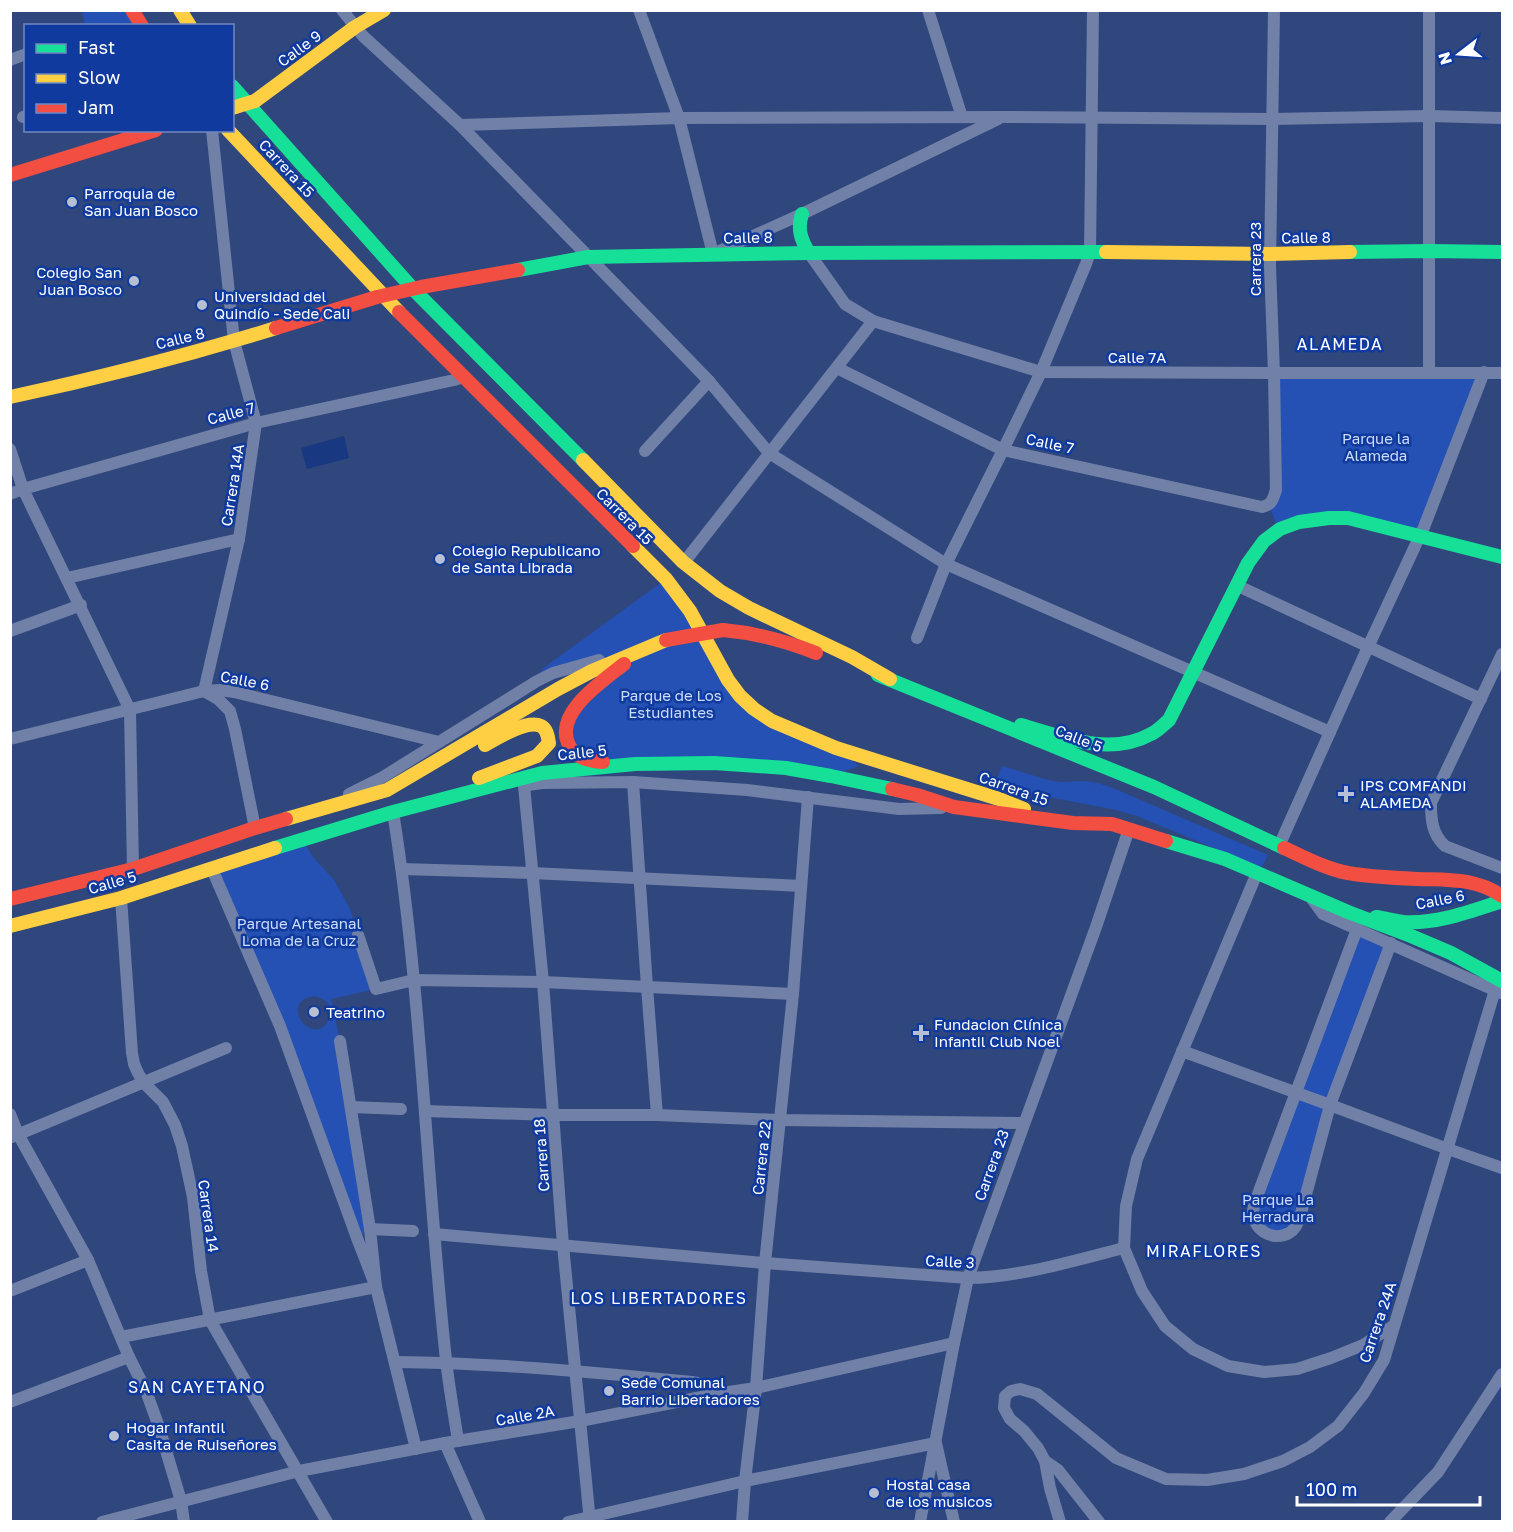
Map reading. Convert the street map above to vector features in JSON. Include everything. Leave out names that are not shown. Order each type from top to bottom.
[{"type":"main road","points":[[132,10],[141,24]]},
{"type":"main road","points":[[180,10],[189,24]]},
{"type":"main road","name":"Calle 9","points":[[234,108],[255,101],[355,27],[384,10]]},
{"type":"main road","name":"Carrera 15","points":[[234,88],[413,289],[683,562],[720,591],[749,608],[852,657],[890,679]]},
{"type":"main road","points":[[10,175],[120,136],[144,132]]},
{"type":"main road","name":"Carrera 15","points":[[230,132],[383,296],[666,579],[690,611],[728,680],[754,709],[772,721],[836,748],[999,799],[1055,821]]},
{"type":"main road","points":[[802,214],[799,221],[799,235],[809,253]]},
{"type":"main road","name":"Calle 8","points":[[10,397],[234,341],[383,296],[588,257],[809,253],[1503,252]]},
{"type":"main road","points":[[968,710],[1091,745],[1120,746],[1143,740],[1161,729],[1169,720],[1236,585],[1260,546],[1279,530],[1303,522],[1323,517],[1348,518],[1503,557]]},
{"type":"main road","name":"Calle 5","points":[[10,899],[133,869],[255,828],[387,790],[592,671],[666,640],[723,630],[740,631],[796,644],[846,666],[890,679],[1154,787],[1328,867],[1347,873],[1395,878],[1461,880],[1490,888],[1503,896]]},
{"type":"main road","points":[[635,764],[594,762],[582,759],[570,748],[565,735],[570,716],[576,705],[640,651]]},
{"type":"main road","points":[[387,790],[435,770],[527,724],[536,723],[544,727],[549,735],[549,743],[537,756],[393,812]]},
{"type":"main road","name":"Calle 5","points":[[10,926],[121,898],[302,839],[393,812],[542,773],[635,764],[714,763],[786,768],[831,776],[917,795],[954,807],[1055,821],[1112,824],[1225,859],[1348,912],[1379,921],[1451,953],[1500,988]]},
{"type":"main road","name":"Calle 6","points":[[1379,921],[1430,921],[1448,918],[1503,901]]},
{"type":"street","points":[[342,10],[355,27],[460,125],[709,381],[769,453],[946,564],[1330,732]]},
{"type":"street","points":[[639,10],[679,118],[712,254],[802,214],[1002,117]]},
{"type":"street","points":[[928,10],[962,117]]},
{"type":"street","points":[[917,638],[946,564],[1041,372],[1090,252],[1093,10]]},
{"type":"street","name":"Carrera 23","points":[[1269,505],[1276,490],[1270,254],[1274,10]]},
{"type":"street","points":[[1429,10],[1429,372]]},
{"type":"street","points":[[460,125],[679,118],[1272,119],[1429,116],[1503,118]]},
{"type":"street","name":"Carrera 14A","points":[[204,691],[239,539],[256,423],[234,341],[212,132]]},
{"type":"street","name":"Calle 7A","points":[[809,253],[845,304],[873,321],[1041,372],[1503,373]]},
{"type":"street","points":[[683,562],[873,321]]},
{"type":"street","name":"Calle 7","points":[[837,368],[1003,450],[1262,507],[1269,505]]},
{"type":"street","points":[[1279,846],[1420,537],[1484,372]]},
{"type":"street","name":"Calle 7","points":[[10,494],[256,423],[454,380],[463,376]]},
{"type":"street","points":[[645,451],[709,381]]},
{"type":"street","points":[[10,449],[23,489],[130,710],[133,869]]},
{"type":"street","points":[[67,578],[239,539]]},
{"type":"street","points":[[1236,585],[1481,699]]},
{"type":"street","points":[[10,631],[81,605]]},
{"type":"street","name":"Calle 5","points":[[321,809],[382,777],[537,681],[592,662],[640,651]]},
{"type":"street","points":[[1503,654],[1431,802],[1433,830],[1438,840],[1445,846],[1503,868]]},
{"type":"street","name":"Calle 6","points":[[10,739],[204,691],[220,690],[439,742]]},
{"type":"street","points":[[204,691],[218,699],[230,711],[255,828]]},
{"type":"street","points":[[633,782],[657,1115]]},
{"type":"street","name":"Calle 5","points":[[393,812],[420,813],[542,783],[633,782],[808,796],[898,809],[954,807]]},
{"type":"street","name":"Carrera 18","points":[[524,786],[543,982],[574,1371],[590,1519]]},
{"type":"street","name":"Carrera 22","points":[[742,1521],[756,1388],[765,1263],[793,994],[808,796]]},
{"type":"street","points":[[393,812],[402,869],[414,981],[434,1234],[458,1442]]},
{"type":"street","name":"Carrera 23","points":[[920,1521],[968,1278],[1096,927],[1129,829]]},
{"type":"street","points":[[212,869],[280,1026],[376,1287],[416,1449]]},
{"type":"street","points":[[402,869],[801,886]]},
{"type":"street","points":[[1257,873],[1137,1159],[1126,1206],[1124,1248],[1142,1291],[1165,1326],[1193,1348],[1228,1366],[1264,1372],[1297,1369],[1363,1345],[1393,1326]]},
{"type":"street","name":"Calle 5","points":[[1309,896],[1323,914],[1456,974],[1500,988]]},
{"type":"street","name":"Carrera 14","points":[[121,898],[134,1064],[144,1083],[162,1102],[175,1125],[182,1146],[193,1197],[201,1271],[210,1320],[327,1521]]},
{"type":"street","points":[[1357,929],[1252,1212],[1260,1230],[1269,1235],[1279,1236],[1296,1227],[1330,1105],[1391,943]]},
{"type":"street","points":[[358,935],[376,989],[414,981],[543,982],[793,994]]},
{"type":"street","name":"Carrera 24A","points":[[1045,1461],[1038,1448],[1010,1419],[1004,1408],[1005,1396],[1011,1391],[1020,1389],[1037,1395],[1116,1458],[1166,1479],[1207,1480],[1244,1474],[1282,1461],[1310,1447],[1338,1426],[1364,1393],[1384,1360],[1500,988]]},
{"type":"street","points":[[340,1041],[370,1229],[376,1287]]},
{"type":"street","points":[[14,1136],[226,1048]]},
{"type":"street","points":[[1182,1052],[1503,1168]]},
{"type":"street","points":[[351,1107],[401,1109]]},
{"type":"street","points":[[425,1111],[657,1115],[779,1120],[1024,1123]]},
{"type":"street","points":[[10,1114],[14,1136],[88,1260],[146,1391],[181,1501],[184,1521]]},
{"type":"street","points":[[370,1229],[413,1231]]},
{"type":"street","name":"Calle 3","points":[[434,1234],[968,1278],[990,1278],[1035,1271],[1124,1248]]},
{"type":"street","points":[[10,1292],[88,1260]]},
{"type":"street","points":[[121,1337],[376,1287]]},
{"type":"street","name":"Calle 2A","points":[[102,1521],[299,1472],[445,1443],[580,1421],[756,1388],[954,1343]]},
{"type":"street","points":[[10,1402],[129,1357]]},
{"type":"street","points":[[395,1362],[447,1362],[692,1382],[709,1385],[722,1393]]},
{"type":"street","points":[[1390,1521],[1438,1472],[1503,1374]]},
{"type":"street","points":[[445,1443],[480,1521]]},
{"type":"street","points":[[568,1521],[590,1519],[745,1481],[936,1443],[954,1521]]},
{"type":"street","points":[[1045,1461],[1060,1521]]},
{"type":"street","points":[[1045,1461],[1058,1470],[1099,1521]]},
{"type":"green space","points":[[82,11],[132,11],[141,24],[85,24]]},
{"type":"green space","name":"Parque la Alameda","points":[[1484,372],[1420,537],[1348,518],[1279,530],[1269,505],[1274,373]]},
{"type":"green space","name":"Parque de Los Estudiantes","points":[[666,579],[740,696],[836,748],[859,766],[831,776],[583,759],[566,726],[639,652],[538,681],[542,669]]},
{"type":"green space","points":[[1002,766],[1048,780],[1085,781],[1113,788],[1268,855],[1261,868],[1137,816],[1001,788],[994,785]]},
{"type":"green space","name":"Parque Artesanal Loma de la Cruz","points":[[302,839],[313,857],[334,880],[350,909],[376,989],[331,999],[340,1041],[370,1229],[357,1238],[280,1026],[212,869]],"holes":[[[318,997],[326,1001],[331,1015],[323,1027],[316,1029],[302,1022],[298,1015],[298,1007],[303,1000]]]},
{"type":"green space","name":"Parque La Herradura","points":[[1357,929],[1391,943],[1288,1233],[1260,1230],[1255,1202]]},
{"type":"shaded area","points":[[344,436],[349,458],[307,469],[301,448]]},
{"type":"traffic: fast","points":[[234,88],[413,289],[583,460]]},
{"type":"traffic: fast","points":[[802,214],[801,234],[809,253]]},
{"type":"traffic: fast","points":[[518,270],[588,257],[809,253],[1106,252]]},
{"type":"traffic: fast","points":[[1350,252],[1502,252]]},
{"type":"traffic: fast","points":[[1021,725],[1086,743],[1103,744],[1135,741],[1156,731],[1169,720],[1248,563],[1264,541],[1280,529],[1299,522],[1348,518],[1502,557]]},
{"type":"traffic: fast","points":[[878,675],[1154,787],[1284,848]]},
{"type":"traffic: fast","points":[[275,848],[393,812],[542,773],[635,764],[714,763],[786,768],[892,789]]},
{"type":"traffic: fast","points":[[1166,841],[1225,859],[1348,912],[1411,936],[1451,953],[1502,981]]},
{"type":"traffic: fast","points":[[1376,917],[1404,922],[1429,921],[1502,901]]},
{"type":"traffic: slow","points":[[180,10],[189,24]]},
{"type":"traffic: slow","points":[[234,107],[255,101],[355,27],[384,10]]},
{"type":"traffic: slow","points":[[230,132],[399,312]]},
{"type":"traffic: slow","points":[[1106,252],[1270,254],[1350,252]]},
{"type":"traffic: slow","points":[[10,397],[144,366],[276,328]]},
{"type":"traffic: slow","points":[[583,460],[683,562],[720,591],[749,608],[852,657],[890,679]]},
{"type":"traffic: slow","points":[[633,546],[666,579],[690,611],[728,680],[754,709],[772,721],[836,748],[1024,809]]},
{"type":"traffic: slow","points":[[286,819],[387,790],[558,689],[592,671],[666,640]]},
{"type":"traffic: slow","points":[[479,778],[537,756],[549,743],[545,729],[541,726],[528,725],[512,730],[485,745]]},
{"type":"traffic: slow","points":[[10,926],[121,898],[275,848]]},
{"type":"traffic: jam","points":[[132,10],[141,24]]},
{"type":"traffic: jam","points":[[10,175],[150,132]]},
{"type":"traffic: jam","points":[[276,328],[377,297],[518,270]]},
{"type":"traffic: jam","points":[[399,312],[633,546]]},
{"type":"traffic: jam","points":[[723,630],[771,638],[816,653]]},
{"type":"traffic: jam","points":[[666,640],[723,630]]},
{"type":"traffic: jam","points":[[603,762],[587,760],[574,752],[568,743],[566,731],[568,720],[583,698],[624,664]]},
{"type":"traffic: jam","points":[[892,789],[954,807],[1073,823],[1112,824],[1166,841]]},
{"type":"traffic: jam","points":[[10,899],[133,869],[286,819]]},
{"type":"traffic: jam","points":[[1284,848],[1323,866],[1348,873],[1462,881],[1482,886],[1502,896]]},
{"type":"place","name":"Parroquia de San Juan Bosco","points":[[72,202]]},
{"type":"place","name":"Colegio San Juan Bosco","points":[[134,281]]},
{"type":"place","name":"Universidad del Quindío - Sede Cali","points":[[202,305]]},
{"type":"place","name":"Colegio Republicano de Santa Librada","points":[[440,559]]},
{"type":"place","name":"IPS COMFANDI ALAMEDA","points":[[1346,794]]},
{"type":"place","name":"Teatrino","points":[[314,1012]]},
{"type":"place","name":"Fundacion Clínica Infantil Club Noel","points":[[921,1033]]},
{"type":"place","name":"Sede Comunal Barrio Libertadores","points":[[609,1391]]},
{"type":"place","name":"Hogar Infantil Casita de Ruiseñores","points":[[114,1436]]},
{"type":"place","name":"Hostal casa de los musicos","points":[[874,1493]]},
{"type":"district","name":"ALAMEDA","points":[[1340,344]]},
{"type":"district","name":"MIRAFLORES","points":[[1204,1251]]},
{"type":"district","name":"LOS LIBERTADORES","points":[[659,1298]]},
{"type":"district","name":"SAN CAYETANO","points":[[197,1387]]}]
